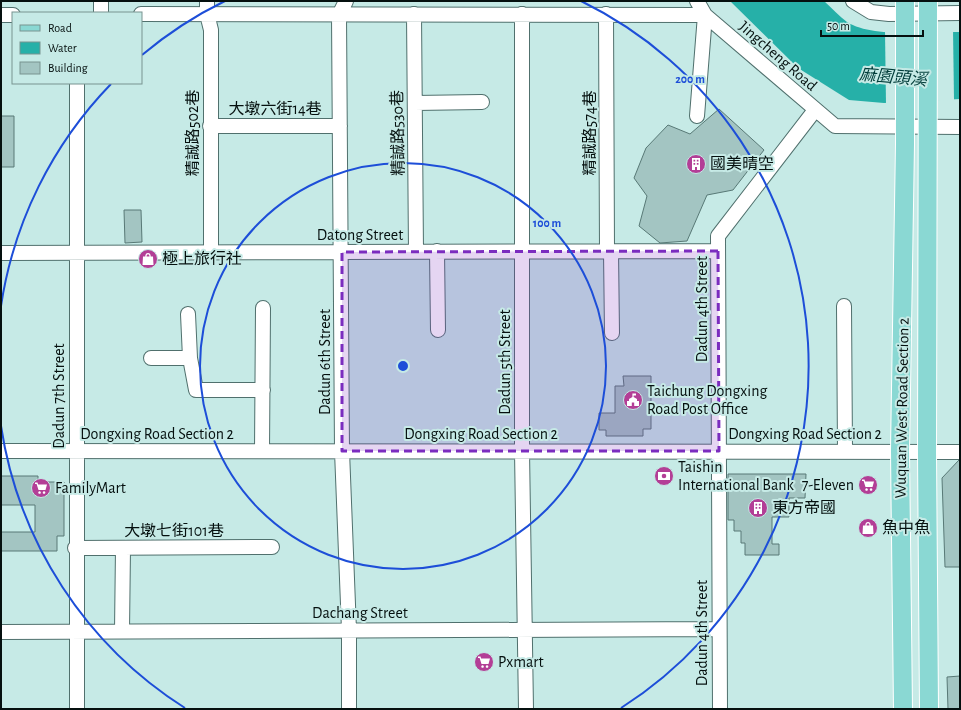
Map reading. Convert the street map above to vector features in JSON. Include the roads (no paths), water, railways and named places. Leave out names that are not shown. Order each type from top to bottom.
[{"type":"main road","name":"Wuquan West Road Section 2","points":[[903,709],[900,452],[905,128],[904,14]]},
{"type":"main road","name":"Wuquan West Road Section 2","points":[[928,14],[929,127],[927,452],[929,709]]},
{"type":"street","points":[[101,1],[101,12]]},
{"type":"street","points":[[339,15],[346,1]]},
{"type":"street","points":[[697,1],[705,16],[697,116]]},
{"type":"street","points":[[853,1],[870,12],[904,14],[960,13]]},
{"type":"street","points":[[142,14],[207,8],[339,15],[606,14],[705,16]]},
{"type":"street","name":"精誠路502巷","points":[[207,8],[211,30],[211,252]]},
{"type":"street","name":"精誠路530巷","points":[[414,14],[416,252]]},
{"type":"street","name":"Dadun 5th Street","points":[[522,14],[522,451],[526,709]]},
{"type":"street","name":"精誠路574巷","points":[[606,14],[609,251],[612,333]]},
{"type":"street","points":[[1,15],[12,15]]},
{"type":"street","name":"Dadun 6th Street","points":[[339,15],[342,252],[342,451],[350,630],[350,709]]},
{"type":"street","name":"Jingcheng Road","points":[[705,16],[835,126],[905,128],[960,127]]},
{"type":"street","name":"Dadun 7th Street","points":[[77,84],[77,709]]},
{"type":"street","points":[[415,103],[482,102]]},
{"type":"street","name":"Dadun 4th Street","points":[[720,709],[718,236],[815,110]]},
{"type":"street","name":"大墩六街14巷","points":[[210,126],[340,126]]},
{"type":"street","points":[[437,251],[438,330]]},
{"type":"street","name":"Datong Street","points":[[1,252],[718,251]]},
{"type":"street","points":[[844,306],[845,451]]},
{"type":"street","points":[[262,451],[263,308]]},
{"type":"street","points":[[188,314],[190,358],[196,390],[263,390]]},
{"type":"street","points":[[151,358],[190,358]]},
{"type":"street","name":"Dongxing Road Section 2","points":[[1,451],[960,452]]},
{"type":"street","name":"大墩七街101巷","points":[[76,548],[272,547]]},
{"type":"street","points":[[122,631],[123,548]]},
{"type":"street","name":"Dachang Street","points":[[1,632],[719,630]]},
{"type":"water","name":"麻園頭溪","points":[[730,1],[824,1],[847,22],[858,27],[871,30],[902,33],[960,32],[960,99],[884,103],[849,100],[798,68]]},
{"type":"place","name":"國美晴空","points":[[696,164]]},
{"type":"place","name":"極上旅行社","points":[[148,259]]},
{"type":"place","name":"Taichung Dongxing Road Post Office","points":[[633,400]]},
{"type":"place","name":"Taishin International Bank","points":[[664,476]]},
{"type":"place","name":"7-Eleven","points":[[868,485]]},
{"type":"place","name":"FamilyMart","points":[[41,488]]},
{"type":"place","name":"東方帝國","points":[[758,508]]},
{"type":"place","name":"魚中魚","points":[[868,528]]},
{"type":"place","name":"Pxmart","points":[[484,662]]}]
